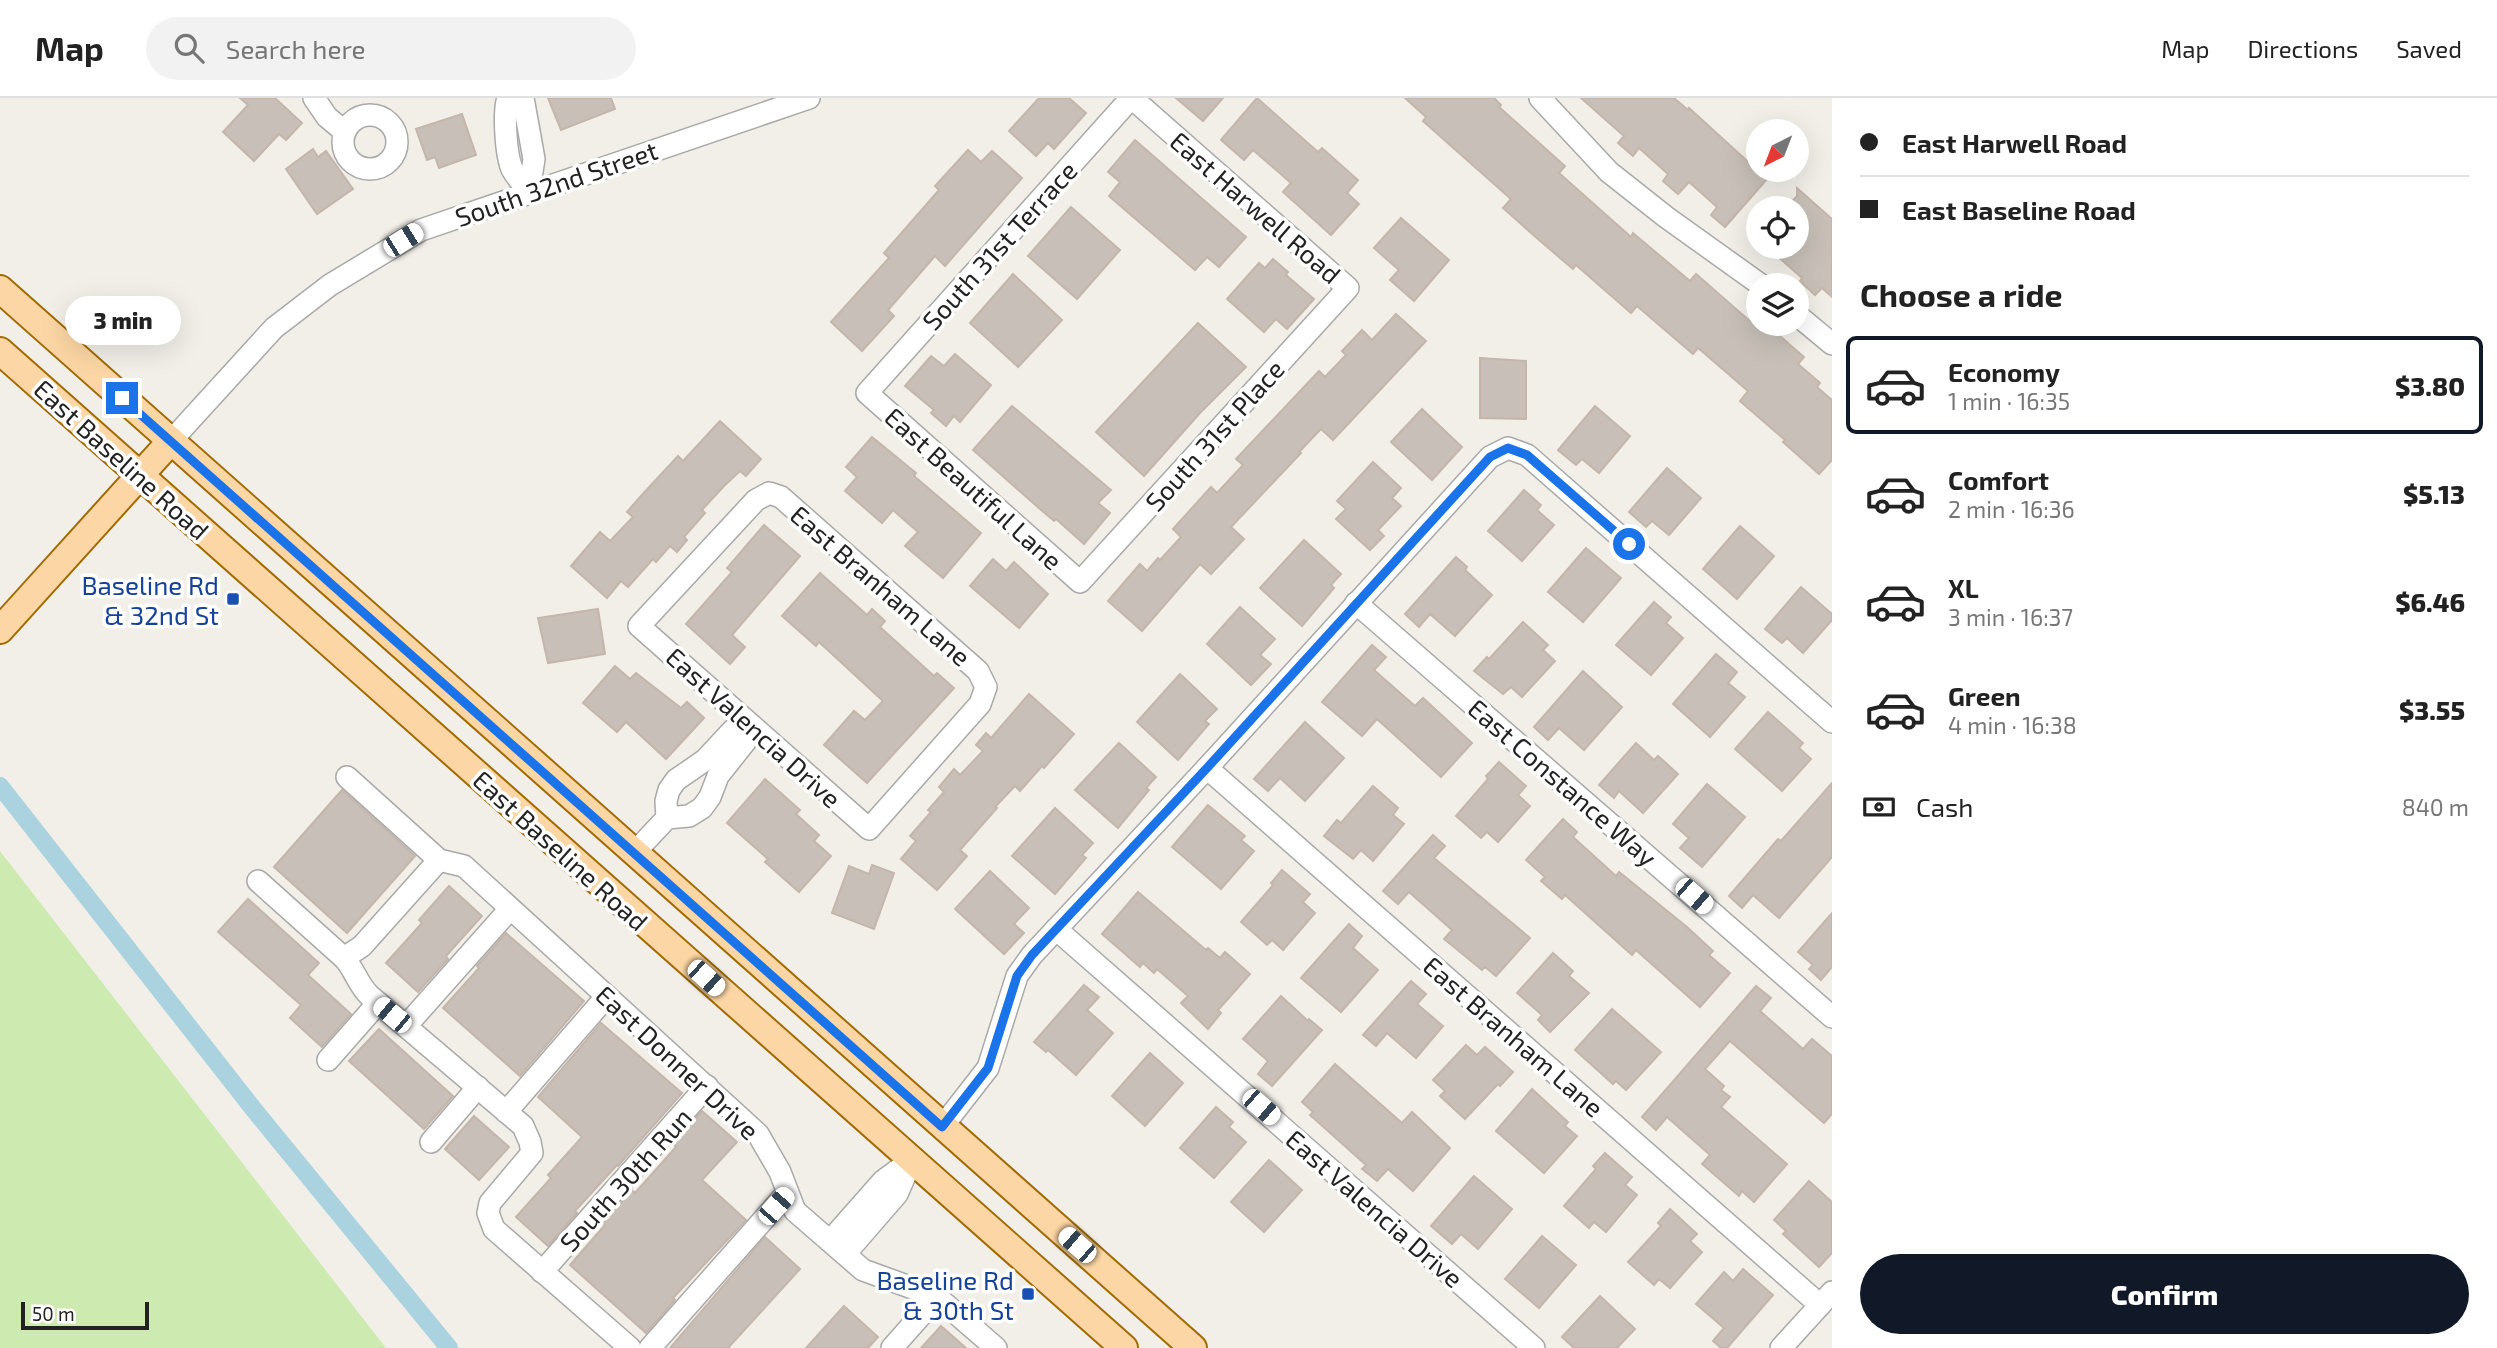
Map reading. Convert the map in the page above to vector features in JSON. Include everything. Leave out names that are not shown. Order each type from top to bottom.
[{"type":"main road","name":"East Baseline Road","points":[[0,289],[1193,1348]]},
{"type":"main road","name":"East Baseline Road","points":[[0,351],[1124,1348]]},
{"type":"main road","name":"South 32nd Street","points":[[0,630],[171,441]]},
{"type":"main road","points":[[603,887],[634,853]]},
{"type":"main road","points":[[912,1160],[942,1127]]},
{"type":"street","points":[[314,98],[327,117],[345,132]]},
{"type":"street","points":[[508,98],[507,130],[512,169],[529,191]]},
{"type":"street","points":[[523,98],[534,159],[529,191]]},
{"type":"street","name":"South 32nd Street","points":[[171,441],[274,328],[330,285],[421,230],[808,98]]},
{"type":"street","name":"East Harwell Road","points":[[1132,98],[1348,288]]},
{"type":"street","name":"South 31st Terrace","points":[[867,393],[1132,98]]},
{"type":"street","points":[[1540,98],[1609,172],[1665,217],[1746,274]]},
{"type":"street","name":"South 31st Place","points":[[1080,582],[1348,288]]},
{"type":"street","points":[[1809,325],[1832,344]]},
{"type":"street","name":"East Beautiful Lane","points":[[867,393],[1080,582]]},
{"type":"street","points":[[942,1127],[988,1068],[1017,976],[1032,955],[1207,768],[1490,457],[1508,448],[1527,455],[1832,722]]},
{"type":"street","name":"East Branham Lane","points":[[639,625],[756,500],[769,493],[781,497],[978,671],[986,687],[980,704],[869,829]]},
{"type":"street","name":"East Constance Way","points":[[1356,603],[1832,1017]]},
{"type":"street","name":"East Valencia Drive","points":[[639,625],[869,829]]},
{"type":"street","points":[[634,853],[667,818],[689,816],[702,808],[710,797],[718,776],[745,742],[750,725]]},
{"type":"street","points":[[667,818],[666,801],[676,780],[705,760],[733,730],[750,725]]},
{"type":"street","name":"East Branham Lane","points":[[1207,768],[1826,1298]]},
{"type":"street","name":"East Donner Drive","points":[[347,777],[439,860],[464,866],[758,1134],[780,1172],[795,1211],[863,1270],[937,1297],[996,1348]]},
{"type":"street","points":[[344,958],[362,946],[439,860]]},
{"type":"street","points":[[258,881],[344,958],[353,968],[361,988],[523,1126],[532,1153],[490,1203],[488,1213],[494,1229],[629,1348]]},
{"type":"street","points":[[405,1027],[510,909]]},
{"type":"street","name":"East Valencia Drive","points":[[1056,929],[1534,1348]]},
{"type":"street","points":[[506,1112],[607,996]]},
{"type":"street","points":[[328,1060],[378,1003]]},
{"type":"street","name":"South 30th Run","points":[[542,1272],[707,1086]]},
{"type":"street","points":[[431,1142],[478,1087]]},
{"type":"street","points":[[838,1247],[867,1214],[897,1194],[912,1160]]},
{"type":"street","points":[[650,1348],[787,1193]]},
{"type":"street","points":[[892,1348],[937,1297]]},
{"type":"street","points":[[1781,1348],[1826,1298]]},
{"type":"green space","points":[[0,851],[386,1348],[0,1348]]},
{"type":"building","points":[[240,98],[275,98],[302,123],[286,140],[279,134],[254,161],[223,132],[248,105]]},
{"type":"building","points":[[548,98],[611,98],[615,109],[561,130]]},
{"type":"building","points":[[1039,98],[1069,98],[1086,113],[1054,149],[1048,143],[1036,156],[1009,131]]},
{"type":"building","points":[[1176,98],[1223,98],[1203,121]]},
{"type":"building","points":[[1257,98],[1318,152],[1322,148],[1358,180],[1347,193],[1359,204],[1331,235],[1283,192],[1291,183],[1253,150],[1244,160],[1221,140]]},
{"type":"building","points":[[1405,98],[1494,98],[1501,105],[1499,107],[1565,166],[1559,173],[1631,237],[1633,233],[1690,281],[1696,274],[1746,318],[1746,336],[1780,336],[1804,357],[1798,364],[1820,383],[1817,387],[1832,400],[1832,460],[1819,474],[1740,401],[1748,391],[1698,348],[1693,354],[1637,306],[1631,313],[1576,265],[1573,269],[1503,208],[1511,199],[1423,121],[1426,117]]},
{"type":"building","points":[[1581,98],[1674,98],[1688,110],[1689,108],[1746,160],[1746,182],[1764,182],[1752,196],[1746,196],[1746,203],[1725,227],[1711,215],[1717,207],[1689,182],[1678,194],[1663,181],[1668,174],[1639,148],[1633,156],[1618,143],[1624,136]]},
{"type":"building","points":[[462,114],[476,155],[439,168],[435,157],[427,160],[416,129]]},
{"type":"building","points":[[1135,140],[1246,237],[1219,267],[1207,257],[1195,270],[1109,196],[1120,182],[1108,172]]},
{"type":"building","points":[[313,149],[318,157],[326,151],[353,189],[317,214],[286,169]]},
{"type":"building","points":[[968,150],[981,162],[992,151],[1022,178],[945,266],[935,256],[888,310],[894,316],[862,351],[831,322],[889,258],[884,253],[939,190],[935,186]]},
{"type":"building","points":[[1797,188],[1806,196],[1797,196]]},
{"type":"building","points":[[1809,199],[1832,219],[1832,297],[1822,288],[1815,295],[1809,289],[1809,273],[1796,273],[1781,259],[1809,259]]},
{"type":"building","points":[[1071,207],[1120,250],[1077,299],[1028,256]]},
{"type":"building","points":[[1401,218],[1449,260],[1414,301],[1390,280],[1399,270],[1374,248]]},
{"type":"building","points":[[1273,259],[1288,272],[1286,275],[1314,299],[1287,329],[1276,319],[1264,332],[1227,299],[1259,263],[1265,268]]},
{"type":"building","points":[[1013,274],[1062,320],[1018,367],[970,323]]},
{"type":"building","points":[[1396,314],[1426,341],[1333,440],[1321,429],[1299,452],[1301,453],[1231,527],[1244,539],[1211,574],[1200,564],[1142,631],[1108,601],[1140,564],[1147,571],[1158,558],[1160,560],[1181,537],[1173,529],[1211,487],[1217,493],[1243,465],[1236,459],[1319,371],[1325,377],[1346,355],[1342,351],[1362,330],[1372,340]]},
{"type":"building","points":[[1198,323],[1246,367],[1200,413],[1144,476],[1096,432]]},
{"type":"building","points":[[955,354],[991,385],[960,422],[954,416],[946,426],[931,413],[934,410],[905,386],[931,356],[944,366]]},
{"type":"building","points":[[1480,358],[1526,361],[1526,419],[1480,418]]},
{"type":"building","points":[[1012,406],[1111,490],[1098,503],[1110,513],[1084,544],[973,450]]},
{"type":"building","points":[[1595,406],[1630,436],[1599,473],[1582,459],[1576,465],[1558,450]]},
{"type":"building","points":[[1422,409],[1462,447],[1432,480],[1391,442]]},
{"type":"building","points":[[720,421],[761,459],[746,476],[740,471],[702,510],[705,513],[684,537],[687,540],[677,552],[670,546],[656,562],[653,559],[628,587],[621,581],[607,598],[571,566],[600,532],[610,541],[633,517],[627,512],[640,497],[678,456],[683,461]]},
{"type":"building","points":[[872,437],[981,533],[943,578],[905,546],[918,532],[893,510],[882,523],[845,491],[857,477],[846,467]]},
{"type":"building","points":[[1373,462],[1401,488],[1392,498],[1401,506],[1378,530],[1384,536],[1370,550],[1336,519],[1346,509],[1337,501]]},
{"type":"building","points":[[1667,468],[1701,498],[1669,535],[1652,521],[1646,527],[1629,512]]},
{"type":"building","points":[[1524,490],[1541,505],[1537,510],[1554,525],[1522,561],[1488,531]]},
{"type":"building","points":[[764,525],[800,556],[732,635],[745,647],[730,664],[686,624],[732,572],[727,568]]},
{"type":"building","points":[[1740,526],[1774,556],[1737,599],[1703,569]]},
{"type":"building","points":[[1304,540],[1341,574],[1331,585],[1334,588],[1302,626],[1260,588]]},
{"type":"building","points":[[1586,548],[1621,578],[1583,622],[1548,592]]},
{"type":"building","points":[[1456,557],[1467,567],[1465,570],[1492,595],[1455,636],[1430,614],[1419,627],[1405,614]]},
{"type":"building","points":[[993,559],[1006,571],[1014,562],[1048,594],[1019,628],[970,586]]},
{"type":"building","points":[[820,573],[867,615],[872,609],[885,621],[880,627],[934,676],[937,673],[954,688],[867,783],[824,745],[854,711],[865,720],[883,701],[819,642],[816,646],[782,616]]},
{"type":"building","points":[[1801,587],[1832,614],[1832,620],[1803,653],[1787,638],[1782,643],[1765,629]]},
{"type":"building","points":[[1654,602],[1671,617],[1666,623],[1683,638],[1651,675],[1616,645]]},
{"type":"building","points":[[1240,607],[1275,639],[1260,655],[1271,664],[1251,685],[1207,644]]},
{"type":"building","points":[[598,609],[605,654],[548,663],[538,618]]},
{"type":"building","points":[[1523,622],[1548,645],[1543,650],[1555,661],[1522,697],[1511,687],[1503,694],[1474,671],[1487,657],[1489,659]]},
{"type":"building","points":[[1372,645],[1386,657],[1374,670],[1415,706],[1423,698],[1472,743],[1441,777],[1377,719],[1362,736],[1322,702]]},
{"type":"building","points":[[1716,654],[1737,672],[1728,683],[1745,697],[1710,737],[1673,704]]},
{"type":"building","points":[[615,666],[630,679],[636,673],[681,708],[687,702],[704,718],[666,759],[626,722],[617,732],[583,703]]},
{"type":"building","points":[[1583,671],[1622,707],[1584,750],[1559,728],[1548,740],[1534,727]]},
{"type":"building","points":[[1180,674],[1217,709],[1205,721],[1209,724],[1178,760],[1137,722]]},
{"type":"building","points":[[1029,694],[1074,734],[1020,791],[1015,786],[995,807],[997,808],[960,850],[967,856],[937,890],[901,859],[916,841],[910,836],[931,812],[928,810],[944,792],[939,787],[954,769],[960,775],[983,751],[976,745],[986,733],[991,738]]},
{"type":"building","points":[[1768,712],[1803,743],[1799,748],[1811,759],[1782,791],[1735,749]]},
{"type":"building","points":[[1305,722],[1344,758],[1305,801],[1280,778],[1268,791],[1254,779]]},
{"type":"building","points":[[1119,743],[1156,777],[1146,788],[1149,790],[1118,828],[1075,790]]},
{"type":"building","points":[[1636,743],[1654,760],[1658,756],[1678,774],[1643,813],[1619,791],[1614,798],[1599,785]]},
{"type":"building","points":[[1499,762],[1526,786],[1518,795],[1530,806],[1498,842],[1487,832],[1481,838],[1456,816]]},
{"type":"building","points":[[765,779],[800,810],[796,814],[819,835],[814,841],[831,856],[799,892],[765,862],[768,859],[727,823]]},
{"type":"building","points":[[1832,783],[1832,857],[1779,918],[1753,895],[1742,908],[1729,896],[1778,839],[1781,841]]},
{"type":"building","points":[[1707,784],[1745,817],[1702,867],[1680,848],[1689,838],[1673,824]]},
{"type":"building","points":[[1373,786],[1398,808],[1393,815],[1404,824],[1373,861],[1361,850],[1353,859],[1324,836],[1337,820],[1341,823]]},
{"type":"building","points":[[342,790],[415,856],[347,933],[274,867]]},
{"type":"building","points":[[1208,805],[1245,836],[1241,840],[1254,851],[1221,889],[1172,847]]},
{"type":"building","points":[[1055,808],[1093,843],[1082,855],[1086,858],[1055,894],[1012,856]]},
{"type":"building","points":[[1563,819],[1577,832],[1573,837],[1616,876],[1619,872],[1687,927],[1713,951],[1709,955],[1730,973],[1700,1007],[1636,950],[1632,955],[1565,895],[1562,899],[1541,881],[1545,877],[1526,860]]},
{"type":"building","points":[[1433,835],[1445,846],[1434,858],[1530,938],[1496,976],[1485,967],[1482,970],[1444,939],[1452,930],[1409,892],[1398,904],[1383,891]]},
{"type":"building","points":[[872,865],[894,873],[874,929],[832,913],[849,866],[869,874]]},
{"type":"building","points":[[1282,870],[1310,894],[1303,902],[1315,913],[1283,950],[1272,940],[1267,945],[1241,922],[1273,885],[1271,883]]},
{"type":"building","points":[[990,871],[1029,908],[1014,924],[1024,933],[1004,954],[955,909]]},
{"type":"building","points":[[449,886],[482,916],[418,992],[386,963],[422,923],[419,920]]},
{"type":"building","points":[[1138,892],[1206,950],[1208,948],[1220,958],[1225,952],[1250,974],[1218,1010],[1221,1013],[1208,1029],[1181,1003],[1188,996],[1157,969],[1154,973],[1143,963],[1140,967],[1102,934]]},
{"type":"building","points":[[248,899],[319,963],[308,975],[351,1014],[322,1047],[290,1018],[301,1005],[218,932]]},
{"type":"building","points":[[1832,913],[1832,967],[1821,980],[1809,969],[1813,965],[1798,952]]},
{"type":"building","points":[[1349,924],[1362,936],[1353,948],[1378,970],[1341,1012],[1301,978]]},
{"type":"building","points":[[506,933],[584,1001],[520,1076],[443,1008]]},
{"type":"building","points":[[1553,953],[1573,971],[1569,976],[1589,993],[1550,1032],[1538,1020],[1542,1015],[1517,993]]},
{"type":"building","points":[[1411,981],[1426,994],[1417,1004],[1443,1026],[1416,1058],[1387,1033],[1376,1046],[1363,1035]]},
{"type":"building","points":[[1084,985],[1099,997],[1087,1010],[1113,1033],[1076,1075],[1048,1050],[1046,1052],[1034,1042]]},
{"type":"building","points":[[1756,986],[1771,998],[1760,1011],[1803,1049],[1812,1039],[1832,1056],[1832,1114],[1824,1123],[1730,1041],[1705,1069],[1724,1086],[1721,1090],[1730,1097],[1721,1107],[1787,1164],[1754,1202],[1742,1191],[1739,1196],[1702,1164],[1710,1155],[1667,1117],[1656,1130],[1642,1117]]},
{"type":"building","points":[[1281,996],[1322,1030],[1272,1086],[1258,1074],[1268,1061],[1243,1039]]},
{"type":"building","points":[[1612,1009],[1661,1052],[1626,1090],[1616,1081],[1613,1084],[1575,1050]]},
{"type":"building","points":[[601,1023],[682,1093],[575,1211],[577,1213],[548,1246],[516,1217],[551,1178],[548,1175],[582,1137],[538,1097]]},
{"type":"building","points":[[379,1029],[453,1096],[424,1129],[349,1061]]},
{"type":"building","points":[[1466,1045],[1477,1055],[1485,1047],[1513,1072],[1465,1119],[1440,1096],[1445,1091],[1433,1080]]},
{"type":"building","points":[[1150,1053],[1183,1083],[1145,1126],[1112,1096]]},
{"type":"building","points":[[1335,1064],[1402,1123],[1412,1112],[1450,1148],[1413,1191],[1388,1169],[1377,1181],[1362,1169],[1366,1165],[1310,1115],[1313,1112],[1302,1102]]},
{"type":"building","points":[[1532,1089],[1568,1122],[1565,1126],[1577,1136],[1544,1173],[1496,1131]]},
{"type":"building","points":[[1216,1107],[1233,1122],[1229,1127],[1246,1142],[1214,1178],[1180,1148]]},
{"type":"building","points":[[702,1111],[737,1142],[702,1180],[746,1220],[673,1298],[675,1300],[646,1333],[570,1265],[632,1190],[635,1193],[676,1147],[673,1144]]},
{"type":"building","points":[[474,1116],[509,1147],[479,1180],[445,1149]]},
{"type":"building","points":[[1605,1153],[1632,1177],[1625,1185],[1637,1195],[1606,1232],[1594,1222],[1589,1228],[1564,1206],[1596,1169],[1593,1166]]},
{"type":"building","points":[[1269,1160],[1302,1190],[1264,1232],[1231,1202]]},
{"type":"building","points":[[1474,1176],[1512,1209],[1478,1249],[1461,1234],[1452,1244],[1431,1226]]},
{"type":"building","points":[[1809,1181],[1832,1202],[1832,1253],[1819,1267],[1783,1234],[1786,1231],[1774,1220]]},
{"type":"building","points":[[1670,1209],[1697,1234],[1690,1241],[1702,1252],[1670,1288],[1659,1279],[1654,1285],[1628,1262],[1661,1226],[1658,1223]]},
{"type":"building","points":[[1542,1236],[1576,1265],[1539,1308],[1505,1279]]},
{"type":"building","points":[[765,1237],[800,1269],[728,1348],[670,1348]]},
{"type":"building","points":[[1743,1269],[1773,1295],[1727,1348],[1721,1348],[1713,1341],[1724,1328],[1696,1304],[1724,1272],[1733,1281]]},
{"type":"building","points":[[1600,1296],[1635,1329],[1617,1348],[1574,1348],[1562,1337]]},
{"type":"building","points":[[844,1306],[878,1337],[868,1348],[806,1348]]},
{"type":"building","points":[[941,1326],[966,1348],[921,1348]]},
{"type":"waterway","points":[[0,786],[255,1111],[449,1348]]},
{"type":"place","name":"Baseline Rd & 32nd St","points":[[233,599]]},
{"type":"place","name":"Baseline Rd & 30th St","points":[[1028,1294]]},
{"type":"route","points":[[122,398],[942,1127],[988,1068],[1017,976],[1032,955],[1207,768],[1490,457],[1508,448],[1527,455],[1629,544]]}]
